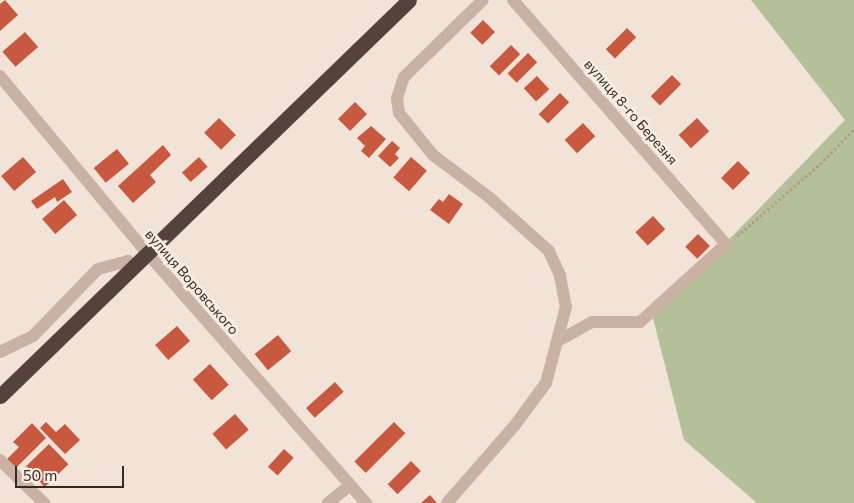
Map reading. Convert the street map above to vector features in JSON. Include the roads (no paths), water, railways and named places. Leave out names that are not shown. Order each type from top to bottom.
[{"type":"highway","points":[[0,396],[410,0]]},
{"type":"street","points":[[447,503],[516,425],[546,383],[560,340],[566,307],[560,275],[549,251],[490,198],[433,155],[399,113],[396,98],[404,77],[483,0]]},
{"type":"street","name":"вулиця 8-го Березня","points":[[513,0],[726,244],[640,322],[592,322],[560,340]]},
{"type":"street","name":"вулиця Воровського","points":[[0,76],[148,254],[366,503]]},
{"type":"street","points":[[0,352],[33,336],[98,269],[128,261],[134,266]]},
{"type":"street","points":[[0,460],[44,503]]},
{"type":"street","points":[[328,503],[350,485]]}]
